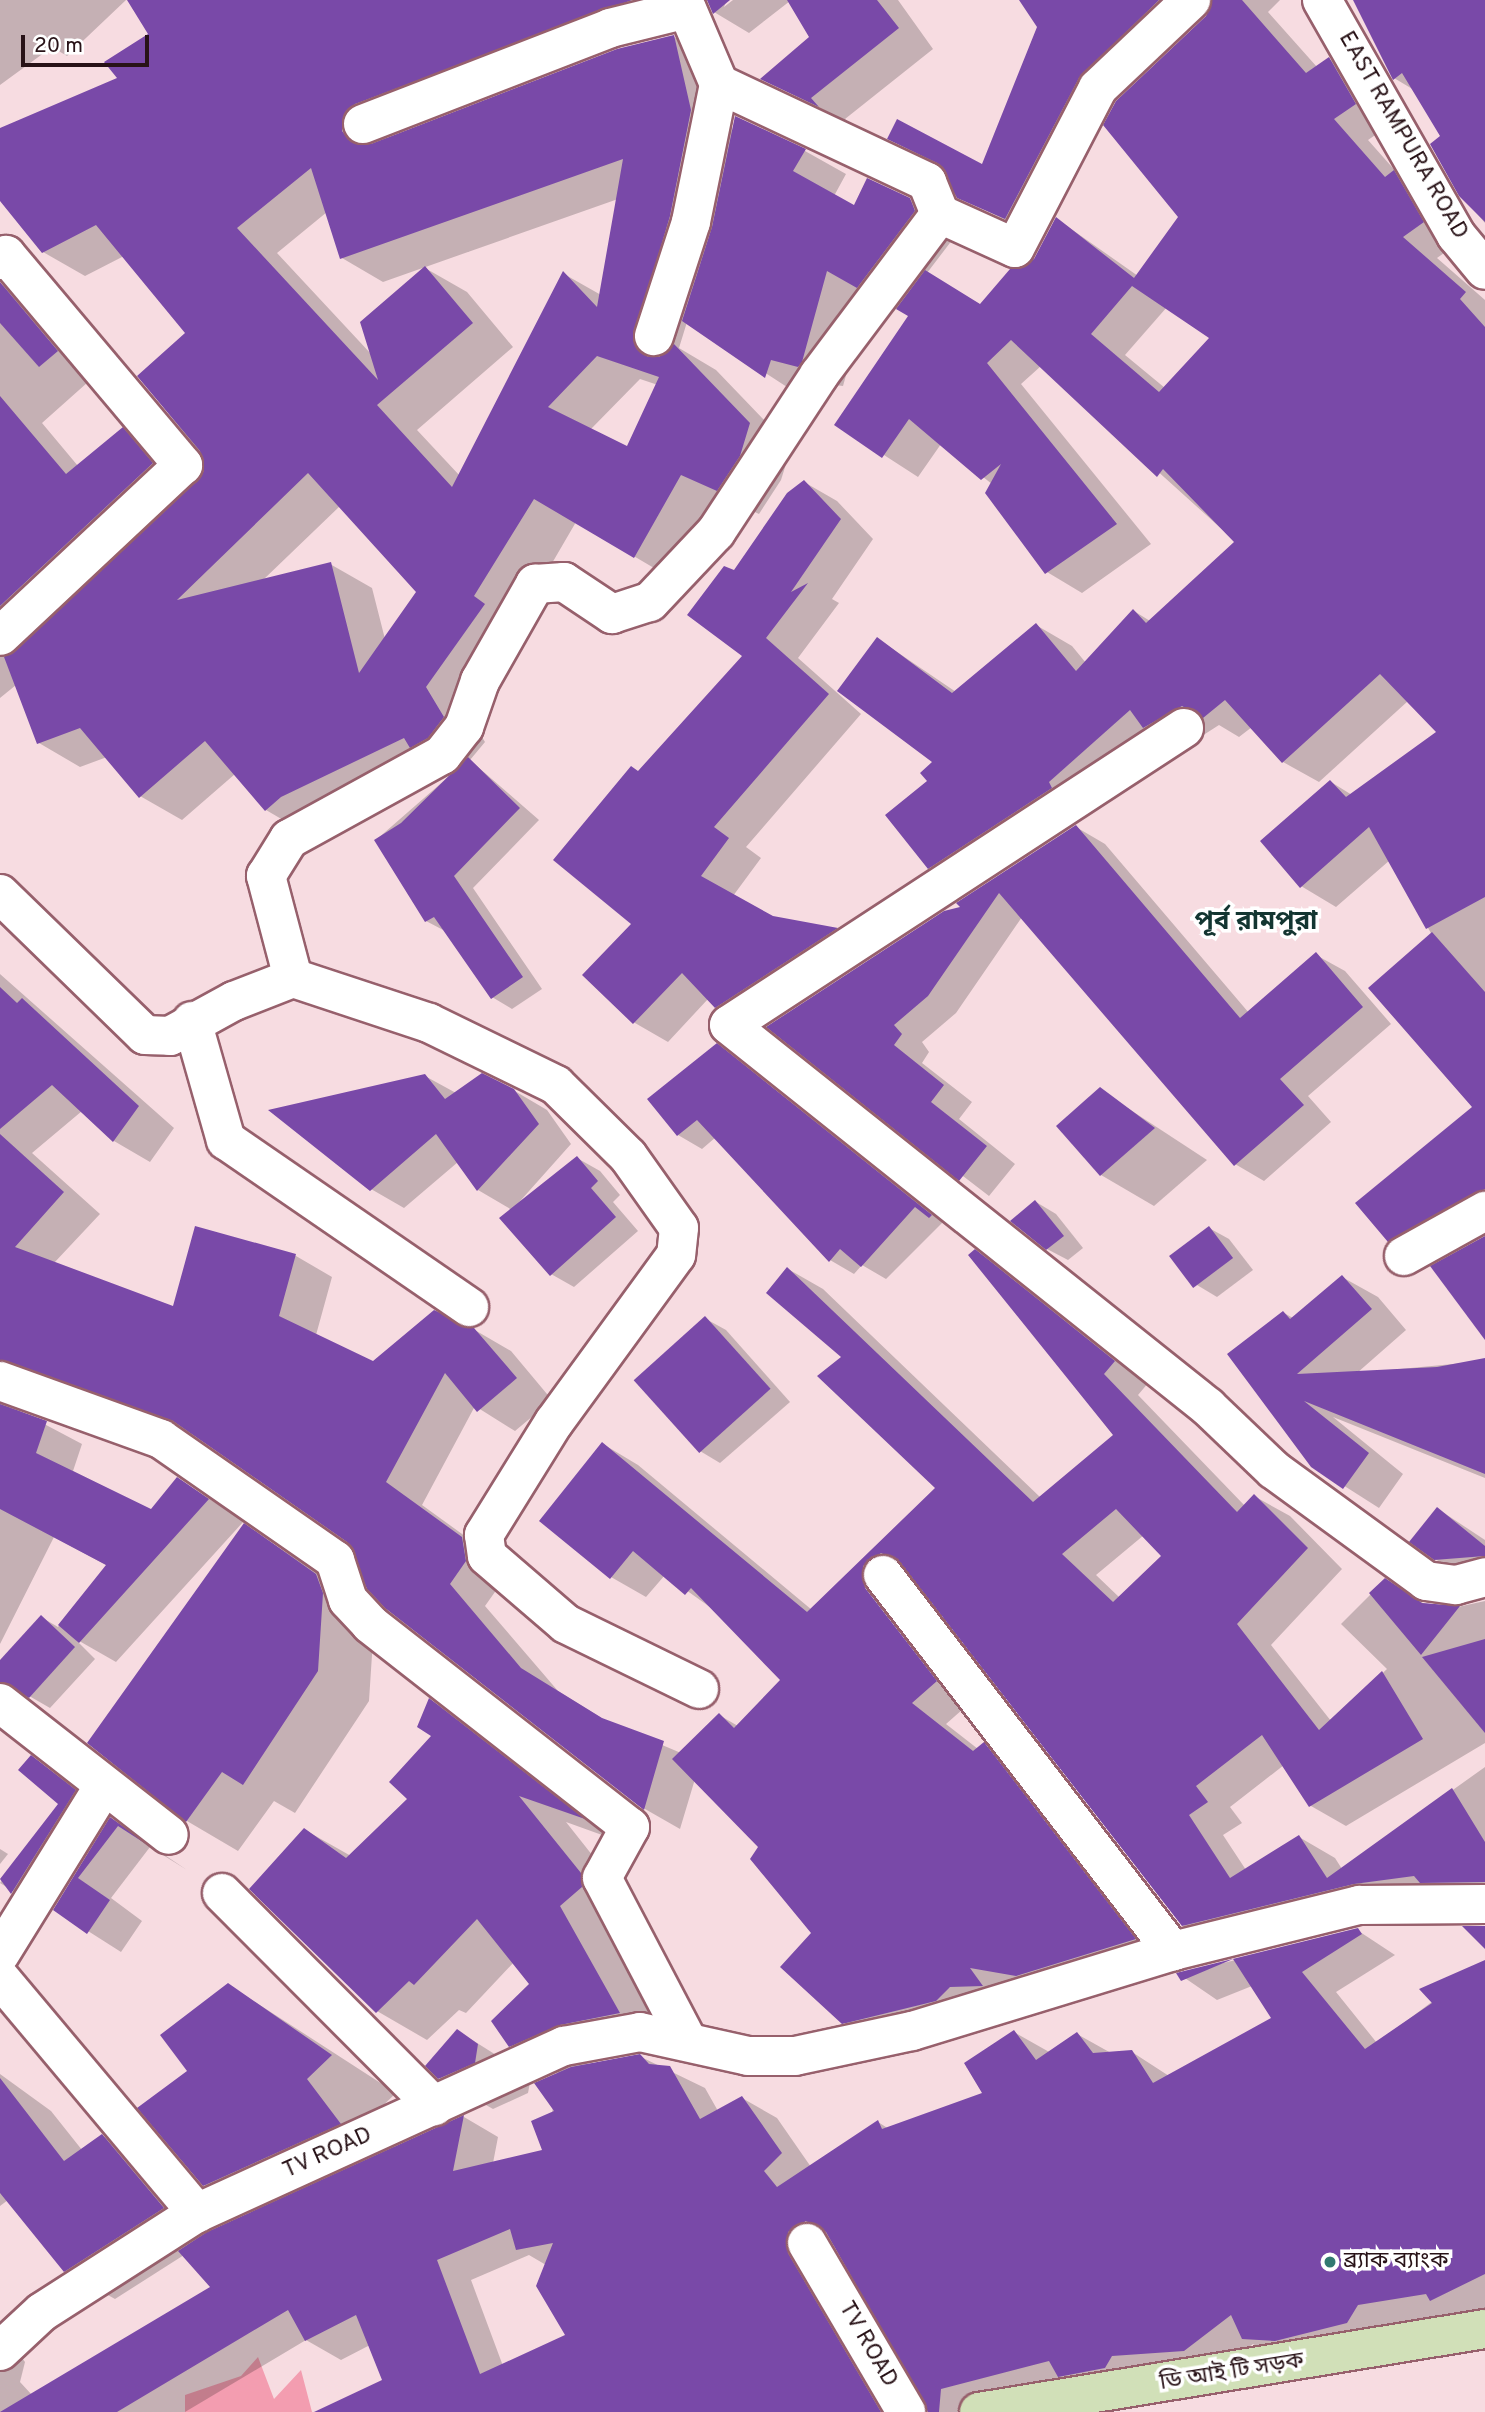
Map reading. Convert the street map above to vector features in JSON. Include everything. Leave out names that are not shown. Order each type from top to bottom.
[{"type":"main road","name":"ডি আই টি সড়ক","points":[[979,2412],[1485,2329]]},
{"type":"street","points":[[719,84],[927,182],[940,214],[1015,248],[1098,88],[1191,0]]},
{"type":"street","name":"EAST RAMPURA ROAD","points":[[1322,0],[1456,235],[1485,270]]},
{"type":"street","points":[[363,124],[610,28],[687,9],[719,84],[691,222],[654,336]]},
{"type":"street","points":[[293,978],[266,876],[289,839],[442,755],[464,727],[480,681],[535,584],[564,582],[612,614],[650,601],[716,532],[819,375],[940,214]]},
{"type":"street","points":[[0,260],[6,255],[183,465],[0,636]]},
{"type":"street","points":[[1184,728],[729,1025],[1208,1407],[1274,1470],[1415,1573],[1456,1585],[1485,1577]]},
{"type":"street","points":[[0,894],[145,1035],[170,1036],[192,1021],[293,978],[429,1023],[556,1085],[628,1156],[678,1228],[676,1255],[554,1422],[484,1535],[487,1556],[501,1573],[566,1624],[699,1689]]},
{"type":"street","points":[[192,1021],[226,1140],[469,1307]]},
{"type":"street","points":[[1404,1256],[1485,1211]]},
{"type":"street","points":[[0,1381],[162,1439],[335,1560],[348,1601],[370,1624],[630,1827],[602,1878],[687,2038]]},
{"type":"street","points":[[883,1575],[1173,1951]]},
{"type":"street","points":[[0,1703],[103,1787],[169,1835]]},
{"type":"street","points":[[0,1954],[103,1787]]},
{"type":"street","points":[[222,1893],[434,2106]]},
{"type":"street","name":"TV ROAD","points":[[0,2351],[42,2312],[197,2213],[564,2046],[640,2032],[687,2038],[748,2056],[829,2050],[1173,1951],[1359,1905],[1485,1904]]},
{"type":"street","points":[[0,1978],[197,2213]]},
{"type":"street","name":"TV ROAD","points":[[807,2243],[906,2412]]},
{"type":"shaded area","points":[[258,2357],[274,2399],[301,2370],[312,2412],[185,2412],[185,2395],[241,2376]]},
{"type":"building","points":[[127,0],[632,0],[355,104],[346,111],[342,131],[350,141],[371,144],[617,49],[674,35],[691,110],[670,216],[633,340],[648,357],[659,357],[674,344],[750,423],[740,456],[717,491],[681,475],[634,558],[534,499],[474,596],[485,604],[426,687],[444,717],[428,738],[410,748],[404,738],[281,797],[265,811],[205,741],[139,798],[80,728],[37,744],[4,657],[204,471],[200,451],[137,376],[185,333],[96,225],[42,253],[0,201],[0,128],[117,78],[104,62],[148,34]],"holes":[[[623,159],[597,307],[563,271],[452,487],[377,405],[473,323],[425,266],[360,322],[378,380],[237,228],[311,168],[340,259]],[[597,356],[659,377],[627,446],[548,407]],[[308,473],[416,592],[359,673],[331,562],[177,600]]]},
{"type":"building","points":[[707,0],[730,0],[713,14]]},
{"type":"building","points":[[787,0],[877,0],[899,28],[811,98],[819,107],[760,79],[809,37]]},
{"type":"building","points":[[1019,0],[1159,0],[1079,78],[1005,219],[957,198],[937,163],[887,139],[897,119],[982,164],[1037,27]]},
{"type":"building","points":[[1212,0],[1242,0],[1306,73],[1329,57],[1356,104],[1334,119],[1385,177],[1394,170],[1424,222],[1403,237],[1466,292],[1460,299],[1485,327],[1485,897],[1426,929],[1369,827],[1300,888],[1260,841],[1330,780],[1346,797],[1436,732],[1380,674],[1282,763],[1225,700],[1203,718],[1182,706],[1143,728],[1130,710],[1049,782],[1052,788],[928,869],[885,815],[927,781],[920,773],[932,762],[837,691],[877,637],[952,693],[1036,623],[1076,671],[1133,609],[1146,623],[1234,542],[1163,469],[1157,477],[1011,340],[987,363],[1117,524],[1045,574],[985,493],[1001,464],[981,480],[909,419],[882,458],[834,425],[908,316],[896,309],[925,270],[980,304],[1010,269],[1034,259],[1056,217],[1134,278],[1178,217],[1103,125],[1116,101],[1206,16]],"holes":[[[1132,286],[1209,338],[1159,392],[1091,334]]]},
{"type":"building","points":[[1353,0],[1485,0],[1485,222],[1459,196],[1430,144],[1440,136],[1402,73],[1393,80]]},
{"type":"building","points":[[735,116],[806,149],[793,171],[854,205],[867,178],[910,198],[915,211],[857,288],[827,271],[802,362],[798,367],[771,360],[765,378],[682,321],[712,227]]},
{"type":"building","points":[[0,282],[58,351],[39,367],[0,323]]},
{"type":"building","points":[[0,396],[66,474],[123,427],[153,463],[0,606]]},
{"type":"building","points":[[804,480],[841,519],[791,592],[808,583],[766,638],[829,694],[714,827],[729,838],[701,876],[773,916],[838,928],[715,1008],[682,973],[633,1024],[582,975],[631,924],[553,860],[631,766],[638,771],[742,656],[687,615],[724,566],[734,570],[787,493]]},
{"type":"building","points":[[468,757],[520,808],[454,876],[523,977],[491,999],[434,917],[425,922],[374,840],[401,823]]},
{"type":"building","points":[[1076,825],[1240,1018],[1316,952],[1363,1007],[1280,1079],[1304,1105],[1234,1166],[999,893],[928,996],[894,1025],[902,1034],[894,1045],[944,1085],[931,1102],[987,1146],[959,1181],[766,1027],[944,911],[960,907],[956,903]]},
{"type":"building","points":[[1432,932],[1485,992],[1485,1189],[1388,1242],[1355,1203],[1472,1107],[1368,988]]},
{"type":"building","points":[[0,987],[17,1003],[22,998],[139,1106],[113,1142],[52,1085],[0,1129]]},
{"type":"building","points":[[717,1043],[932,1215],[929,1218],[915,1207],[861,1267],[840,1249],[829,1262],[697,1120],[677,1136],[647,1099]]},
{"type":"building","points":[[482,1073],[514,1089],[539,1124],[477,1191],[436,1134],[370,1191],[268,1110],[425,1074],[445,1099]]},
{"type":"building","points":[[1100,1087],[1155,1128],[1100,1176],[1056,1126]]},
{"type":"building","points":[[0,1134],[64,1192],[15,1247],[173,1306],[195,1226],[296,1254],[279,1316],[373,1361],[434,1310],[474,1328],[517,1378],[477,1412],[445,1373],[386,1482],[462,1537],[466,1561],[450,1584],[521,1668],[602,1718],[664,1741],[644,1810],[385,1608],[367,1589],[347,1542],[173,1421],[0,1360]]},
{"type":"building","points":[[577,1156],[598,1181],[591,1188],[616,1217],[550,1276],[499,1218]]},
{"type":"building","points":[[1035,1200],[1064,1236],[1046,1250],[1010,1221]]},
{"type":"building","points":[[1209,1226],[1233,1258],[1193,1288],[1169,1256]]},
{"type":"building","points":[[1485,1236],[1485,1340],[1430,1266]]},
{"type":"building","points":[[975,1249],[1115,1361],[1104,1374],[1237,1512],[1254,1494],[1308,1548],[1237,1624],[1319,1730],[1382,1671],[1423,1739],[1309,1807],[1262,1735],[1196,1786],[1208,1802],[1189,1815],[1230,1878],[1299,1835],[1327,1878],[1452,1788],[1485,1842],[1485,1882],[1420,1883],[1414,1876],[1354,1884],[1182,1926],[900,1562],[881,1553],[863,1566],[865,1588],[937,1681],[912,1703],[973,1751],[984,1742],[1136,1939],[1016,1976],[970,1968],[983,1986],[950,1987],[936,2001],[842,2024],[780,1967],[811,1933],[750,1859],[758,1847],[672,1759],[719,1713],[734,1728],[780,1680],[691,1588],[685,1595],[633,1551],[610,1579],[539,1521],[602,1442],[807,1612],[935,1488],[817,1376],[841,1357],[766,1293],[787,1267],[1033,1502],[1113,1435],[968,1255]],"holes":[[[1116,1509],[1161,1556],[1113,1602],[1062,1554]]]},
{"type":"building","points":[[1342,1275],[1372,1309],[1297,1374],[1437,1367],[1485,1358],[1485,1474],[1304,1401],[1369,1453],[1343,1489],[1311,1467],[1227,1354],[1283,1311],[1290,1319]]},
{"type":"building","points":[[705,1316],[771,1389],[699,1453],[634,1380]]},
{"type":"building","points":[[0,1404],[47,1421],[36,1453],[151,1509],[177,1477],[209,1499],[79,1643],[58,1625],[106,1565],[0,1509]]},
{"type":"building","points":[[1437,1507],[1485,1546],[1485,1556],[1434,1560],[1409,1542]]},
{"type":"building","points":[[244,1523],[316,1574],[323,1593],[318,1671],[243,1785],[222,1772],[186,1822],[87,1743]]},
{"type":"building","points":[[1385,1578],[1422,1603],[1460,1606],[1421,1655],[1369,1593]]},
{"type":"building","points":[[41,1615],[75,1647],[29,1698],[0,1682],[0,1660]]},
{"type":"building","points":[[1485,1639],[1485,1733],[1422,1657]]},
{"type":"building","points":[[429,1698],[585,1819],[519,1796],[581,1873],[582,1887],[560,1906],[620,2013],[560,2025],[509,2047],[491,2021],[529,1984],[477,1919],[414,1985],[409,1981],[376,2013],[249,1889],[304,1828],[346,1858],[407,1799],[389,1782],[431,1736],[417,1727]]},
{"type":"building","points":[[31,1755],[76,1790],[11,1894],[0,1879],[58,1804],[18,1770]]},
{"type":"building","points":[[110,1817],[163,1855],[118,1826],[78,1878],[110,1900],[87,1934],[53,1910]]},
{"type":"building","points":[[1462,1926],[1485,1926],[1485,1949]]},
{"type":"building","points":[[1358,1928],[1362,1934],[1302,1972],[1365,2049],[1432,2003],[1419,1989],[1485,1960],[1485,2274],[1430,2301],[1426,2294],[1358,2305],[1347,2323],[1275,2341],[1242,2339],[1231,2315],[1184,2351],[1112,2356],[1105,2368],[1058,2377],[1049,2361],[941,2389],[939,2412],[928,2412],[826,2232],[806,2221],[788,2232],[788,2253],[881,2412],[314,2412],[382,2380],[356,2315],[305,2341],[288,2310],[117,2412],[0,2412],[210,2287],[178,2251],[207,2232],[464,2115],[453,2171],[542,2150],[531,2121],[554,2111],[534,2083],[571,2067],[640,2054],[649,2064],[670,2066],[700,2119],[742,2096],[782,2153],[764,2171],[777,2187],[878,2120],[882,2129],[982,2093],[964,2063],[1014,2030],[1036,2060],[1077,2032],[1093,2053],[1132,2050],[1153,2083],[1271,2018],[1233,1959],[1181,1981],[1176,1973]],"holes":[[[510,2229],[516,2250],[553,2243],[536,2286],[565,2335],[480,2374],[437,2260]]]},
{"type":"building","points":[[228,1983],[332,2055],[307,2079],[341,2124],[203,2186],[137,2108],[187,2071],[160,2035]]},
{"type":"building","points":[[457,2029],[478,2044],[475,2063],[438,2079],[425,2066]]},
{"type":"building","points":[[0,2078],[64,2161],[102,2134],[164,2208],[64,2272],[0,2193]]},
{"type":"place","name":"ব্র্যাক ব্যাংক","points":[[1330,2262]]},
{"type":"district","name":"পূর্ব রামপুরা","points":[[1256,923]]}]
